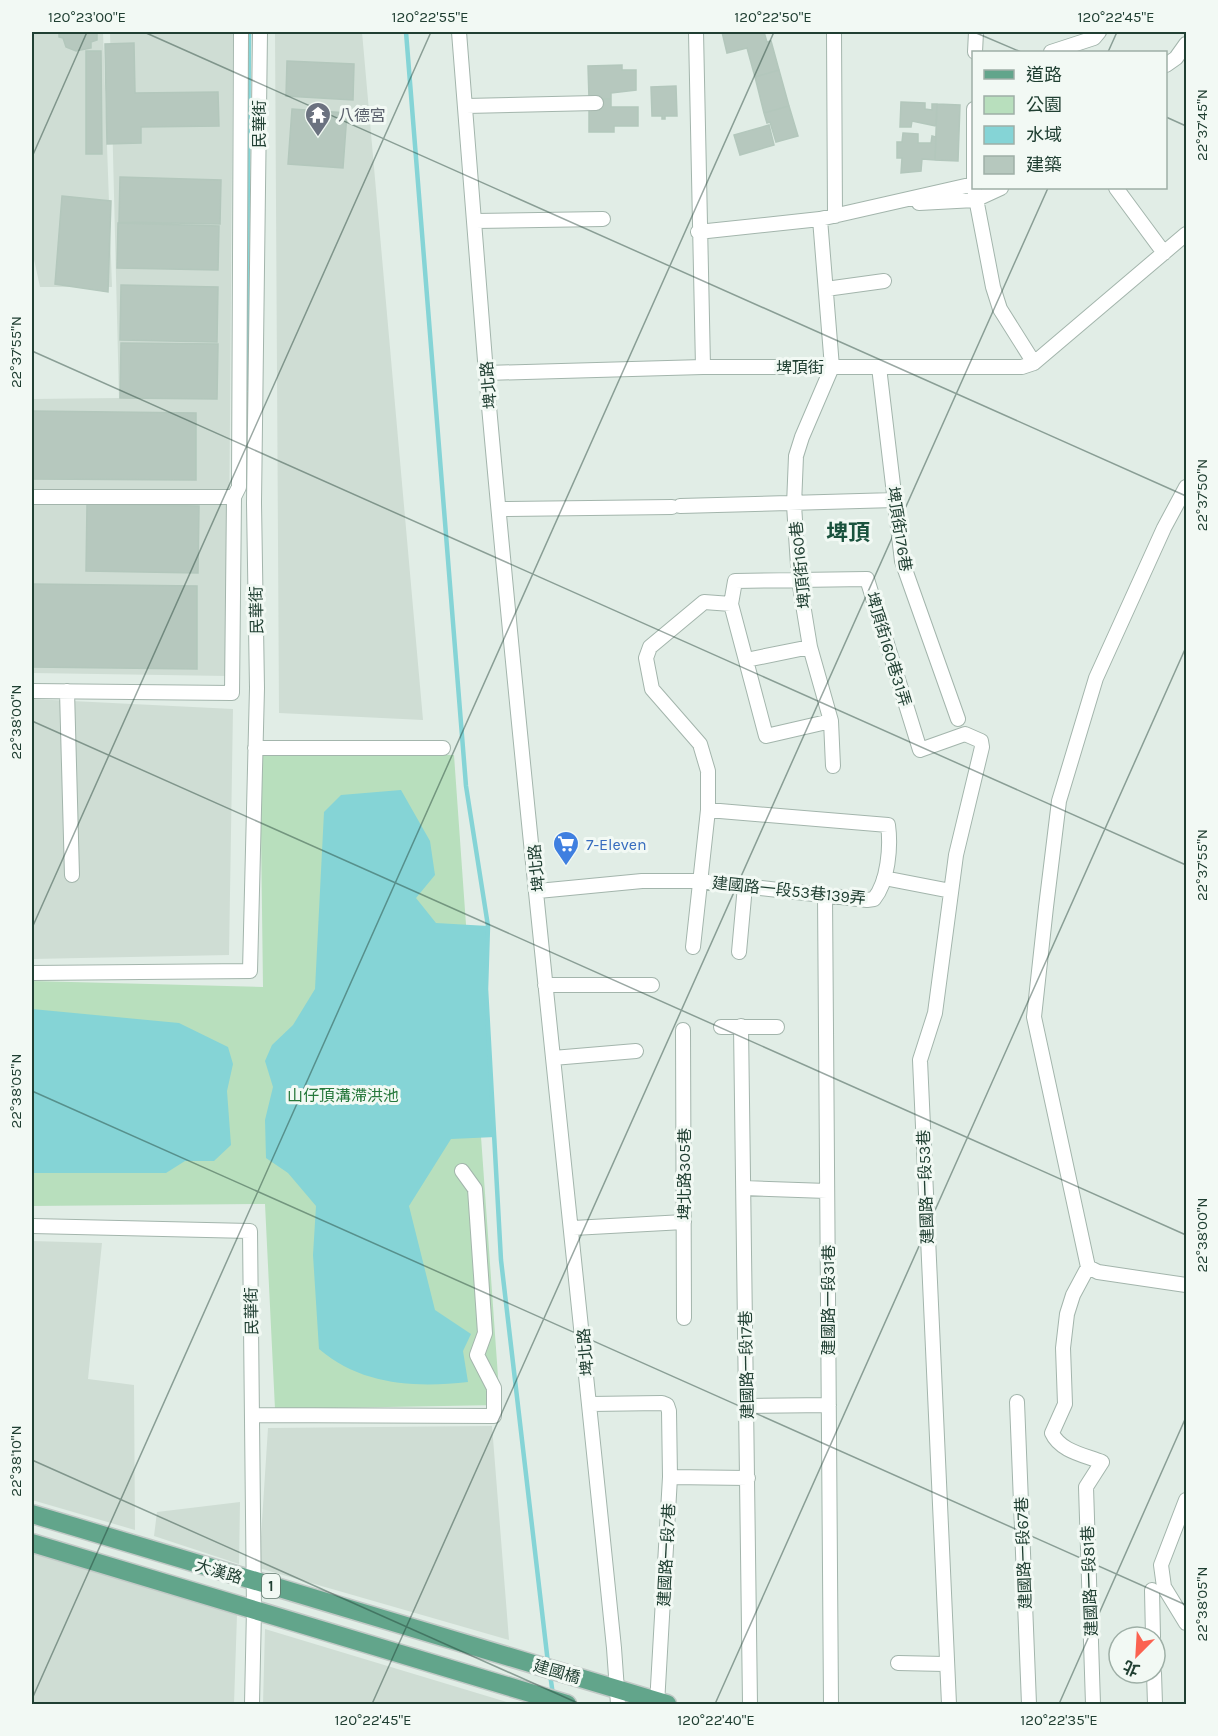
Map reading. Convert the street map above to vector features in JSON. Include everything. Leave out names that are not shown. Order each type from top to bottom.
[{"type":"main road","name":"大漢路","points":[[32,1514],[510,1657]]},
{"type":"main road","name":"大漢路","points":[[32,1543],[504,1685]]},
{"type":"main road","name":"建國橋","points":[[510,1657],[613,1693]]},
{"type":"main road","name":"建國橋","points":[[504,1685],[567,1704]]},
{"type":"main road","name":"1","points":[[613,1693],[660,1703]]},
{"type":"street","points":[[32,691],[232,693],[234,497],[239,487],[241,32]]},
{"type":"street","name":"民華街","points":[[32,974],[250,970],[257,688],[254,502],[260,32]]},
{"type":"street","name":"埤北路","points":[[459,32],[486,373],[538,891],[545,985],[573,1228],[590,1404],[613,1693]]},
{"type":"street","points":[[696,32],[702,367]]},
{"type":"street","points":[[834,32],[835,216]]},
{"type":"street","points":[[975,51],[976,32]]},
{"type":"street","points":[[1057,51],[1094,38],[1099,32]]},
{"type":"street","points":[[1167,64],[1180,53],[1186,44]]},
{"type":"street","points":[[466,106],[597,103]]},
{"type":"street","points":[[698,232],[820,219],[972,188]]},
{"type":"street","points":[[974,189],[993,287],[1000,309],[1034,363],[1186,234]]},
{"type":"street","points":[[1117,189],[1164,253]]},
{"type":"street","points":[[475,221],[603,219]]},
{"type":"street","points":[[820,219],[832,367]]},
{"type":"street","points":[[826,289],[884,281]]},
{"type":"street","name":"埤頂街","points":[[486,373],[702,367],[1022,367],[1034,363]]},
{"type":"street","name":"埤頂街160巷","points":[[832,367],[799,446],[794,505],[799,580],[810,647],[831,721],[833,766]]},
{"type":"street","name":"埤頂街176巷","points":[[879,367],[902,561],[958,719]]},
{"type":"street","points":[[1186,487],[1164,528],[1092,688],[1059,801],[1034,1017],[1088,1267],[1098,1272],[1186,1285]]},
{"type":"street","points":[[32,497],[234,497]]},
{"type":"street","points":[[500,509],[794,505],[895,500]]},
{"type":"street","name":"埤頂街160巷31弄","points":[[799,580],[867,579],[920,750]]},
{"type":"street","points":[[799,580],[735,581],[731,604],[766,736],[831,721]]},
{"type":"street","points":[[693,947],[708,810],[708,771],[700,744],[652,689],[646,658],[650,647],[704,602],[731,604]]},
{"type":"street","points":[[746,660],[810,647]]},
{"type":"street","points":[[68,691],[72,875]]},
{"type":"street","name":"建國路一段53巷","points":[[920,750],[965,734],[981,741],[982,747],[956,855],[935,1013],[920,1060],[945,1664],[949,1704]]},
{"type":"street","points":[[255,748],[443,748]]},
{"type":"street","name":"建國路一段53巷139弄","points":[[538,891],[642,880],[699,881],[874,899],[882,887],[890,837],[888,825],[708,810]]},
{"type":"street","points":[[884,878],[951,891]]},
{"type":"street","points":[[739,952],[745,886]]},
{"type":"street","name":"建國路一段31巷","points":[[825,895],[831,1704]]},
{"type":"street","points":[[545,985],[652,985]]},
{"type":"street","name":"建國路一段17巷","points":[[741,1026],[750,1704]]},
{"type":"street","points":[[721,1027],[777,1027]]},
{"type":"street","name":"埤北路305巷","points":[[683,1030],[684,1318]]},
{"type":"street","points":[[553,1058],[636,1052]]},
{"type":"street","points":[[252,1415],[494,1416],[494,1388],[477,1355],[485,1333],[475,1189],[462,1171]]},
{"type":"street","points":[[744,1188],[827,1191]]},
{"type":"street","points":[[573,1228],[684,1222]]},
{"type":"street","name":"民華街","points":[[32,1226],[250,1231],[254,1581],[252,1704]]},
{"type":"street","name":"建國路一段81巷","points":[[1088,1267],[1073,1295],[1067,1314],[1064,1348],[1065,1404],[1052,1433],[1056,1442],[1064,1447],[1102,1462],[1086,1487],[1093,1704]]},
{"type":"street","name":"建國路一段67巷","points":[[1017,1402],[1029,1704]]},
{"type":"street","name":"建國路一段7巷","points":[[590,1404],[667,1405],[670,1477],[660,1703]]},
{"type":"street","points":[[747,1406],[829,1405]]},
{"type":"street","points":[[670,1477],[748,1478]]},
{"type":"street","points":[[1186,1500],[1161,1565],[1164,1587],[1186,1623]]},
{"type":"street","points":[[1152,1590],[1153,1625]]},
{"type":"street","points":[[898,1663],[945,1664]]},
{"type":"street","points":[[1154,1685],[1155,1704]]},
{"type":"shaded area","points":[[32,32],[103,32],[112,287],[40,287],[32,250]]},
{"type":"shaded area","points":[[110,32],[233,32],[228,676],[32,673],[32,399],[119,398]]},
{"type":"shaded area","points":[[275,32],[362,32],[423,720],[279,713]]},
{"type":"shaded area","points":[[32,699],[233,709],[229,955],[32,959]]},
{"type":"shaded area","points":[[32,1241],[102,1243],[88,1379],[134,1385],[135,1530],[32,1500]]},
{"type":"shaded area","points":[[492,1426],[509,1640],[259,1568],[268,1428]]},
{"type":"shaded area","points":[[240,1502],[239,1564],[154,1536],[157,1512]]},
{"type":"shaded area","points":[[32,1553],[237,1615],[234,1704],[32,1704]]},
{"type":"shaded area","points":[[265,1629],[513,1704],[263,1704]]},
{"type":"green space","name":"山仔頂溝滯洪池","points":[[260,755],[454,755],[500,1405],[275,1409],[265,1204],[32,1206],[32,981],[263,987]]},
{"type":"water","points":[[401,790],[430,841],[435,875],[416,898],[436,923],[488,926],[486,989],[495,1137],[451,1139],[409,1206],[435,1310],[471,1334],[463,1351],[468,1382],[448,1384],[409,1384],[371,1377],[335,1361],[319,1349],[313,1255],[316,1206],[288,1173],[266,1158],[265,1120],[273,1087],[265,1061],[272,1045],[293,1025],[315,989],[324,812],[341,795]]},
{"type":"water","points":[[32,1009],[179,1023],[228,1047],[233,1064],[227,1091],[231,1145],[214,1161],[185,1161],[166,1173],[32,1173]]},
{"type":"building","points":[[59,32],[97,32],[97,40],[91,42],[91,48],[76,51],[66,47],[63,38],[59,37]]},
{"type":"building","points":[[722,32],[764,32],[767,42],[771,41],[779,70],[755,77],[747,48],[727,53]]},
{"type":"building","points":[[134,43],[135,93],[218,92],[219,126],[141,127],[141,143],[107,144],[105,44]]},
{"type":"building","points":[[86,51],[101,51],[102,154],[86,154]]},
{"type":"building","points":[[287,61],[354,64],[353,100],[286,96]]},
{"type":"building","points":[[622,65],[622,70],[636,70],[636,90],[611,93],[611,99],[589,99],[588,66]]},
{"type":"building","points":[[779,70],[789,106],[764,113],[755,77]]},
{"type":"building","points":[[676,86],[677,116],[665,116],[665,119],[662,119],[662,116],[652,116],[651,87]]},
{"type":"building","points":[[589,99],[611,99],[611,107],[638,107],[638,126],[614,126],[614,132],[589,132]]},
{"type":"building","points":[[901,102],[925,103],[925,109],[932,110],[932,104],[937,104],[936,126],[912,121],[911,127],[900,127]]},
{"type":"building","points":[[937,104],[960,105],[958,161],[935,160]]},
{"type":"building","points":[[789,106],[798,136],[776,142],[770,122],[767,123],[764,113]]},
{"type":"building","name":"八德宮","points":[[292,109],[347,113],[343,168],[288,164]]},
{"type":"building","points":[[769,125],[774,145],[740,155],[734,135]]},
{"type":"building","points":[[903,133],[918,134],[918,143],[931,143],[932,136],[936,137],[935,160],[922,159],[921,171],[901,173],[902,158],[897,158],[897,142],[902,142]]},
{"type":"building","points":[[120,177],[221,180],[220,224],[119,222]]},
{"type":"building","points":[[62,196],[111,201],[108,292],[55,284]]},
{"type":"building","points":[[118,223],[219,226],[218,270],[117,268]]},
{"type":"building","points":[[121,285],[218,287],[217,342],[120,340]]},
{"type":"building","points":[[121,343],[218,344],[217,399],[120,398]]},
{"type":"building","points":[[32,411],[196,413],[196,480],[32,479]]},
{"type":"building","points":[[87,504],[199,506],[198,573],[86,571]]},
{"type":"building","points":[[32,584],[197,586],[197,669],[32,667]]},
{"type":"waterway","points":[[246,424],[249,32]]},
{"type":"waterway","points":[[406,32],[466,786],[488,926],[486,989],[501,1260],[548,1663]]},
{"type":"waterway","points":[[550,1674],[553,1695]]},
{"type":"place","name":"八德宮","points":[[318,138]]},
{"type":"place","name":"7-Eleven","points":[[566,867]]},
{"type":"district","name":"埤頂","points":[[848,532]]}]
